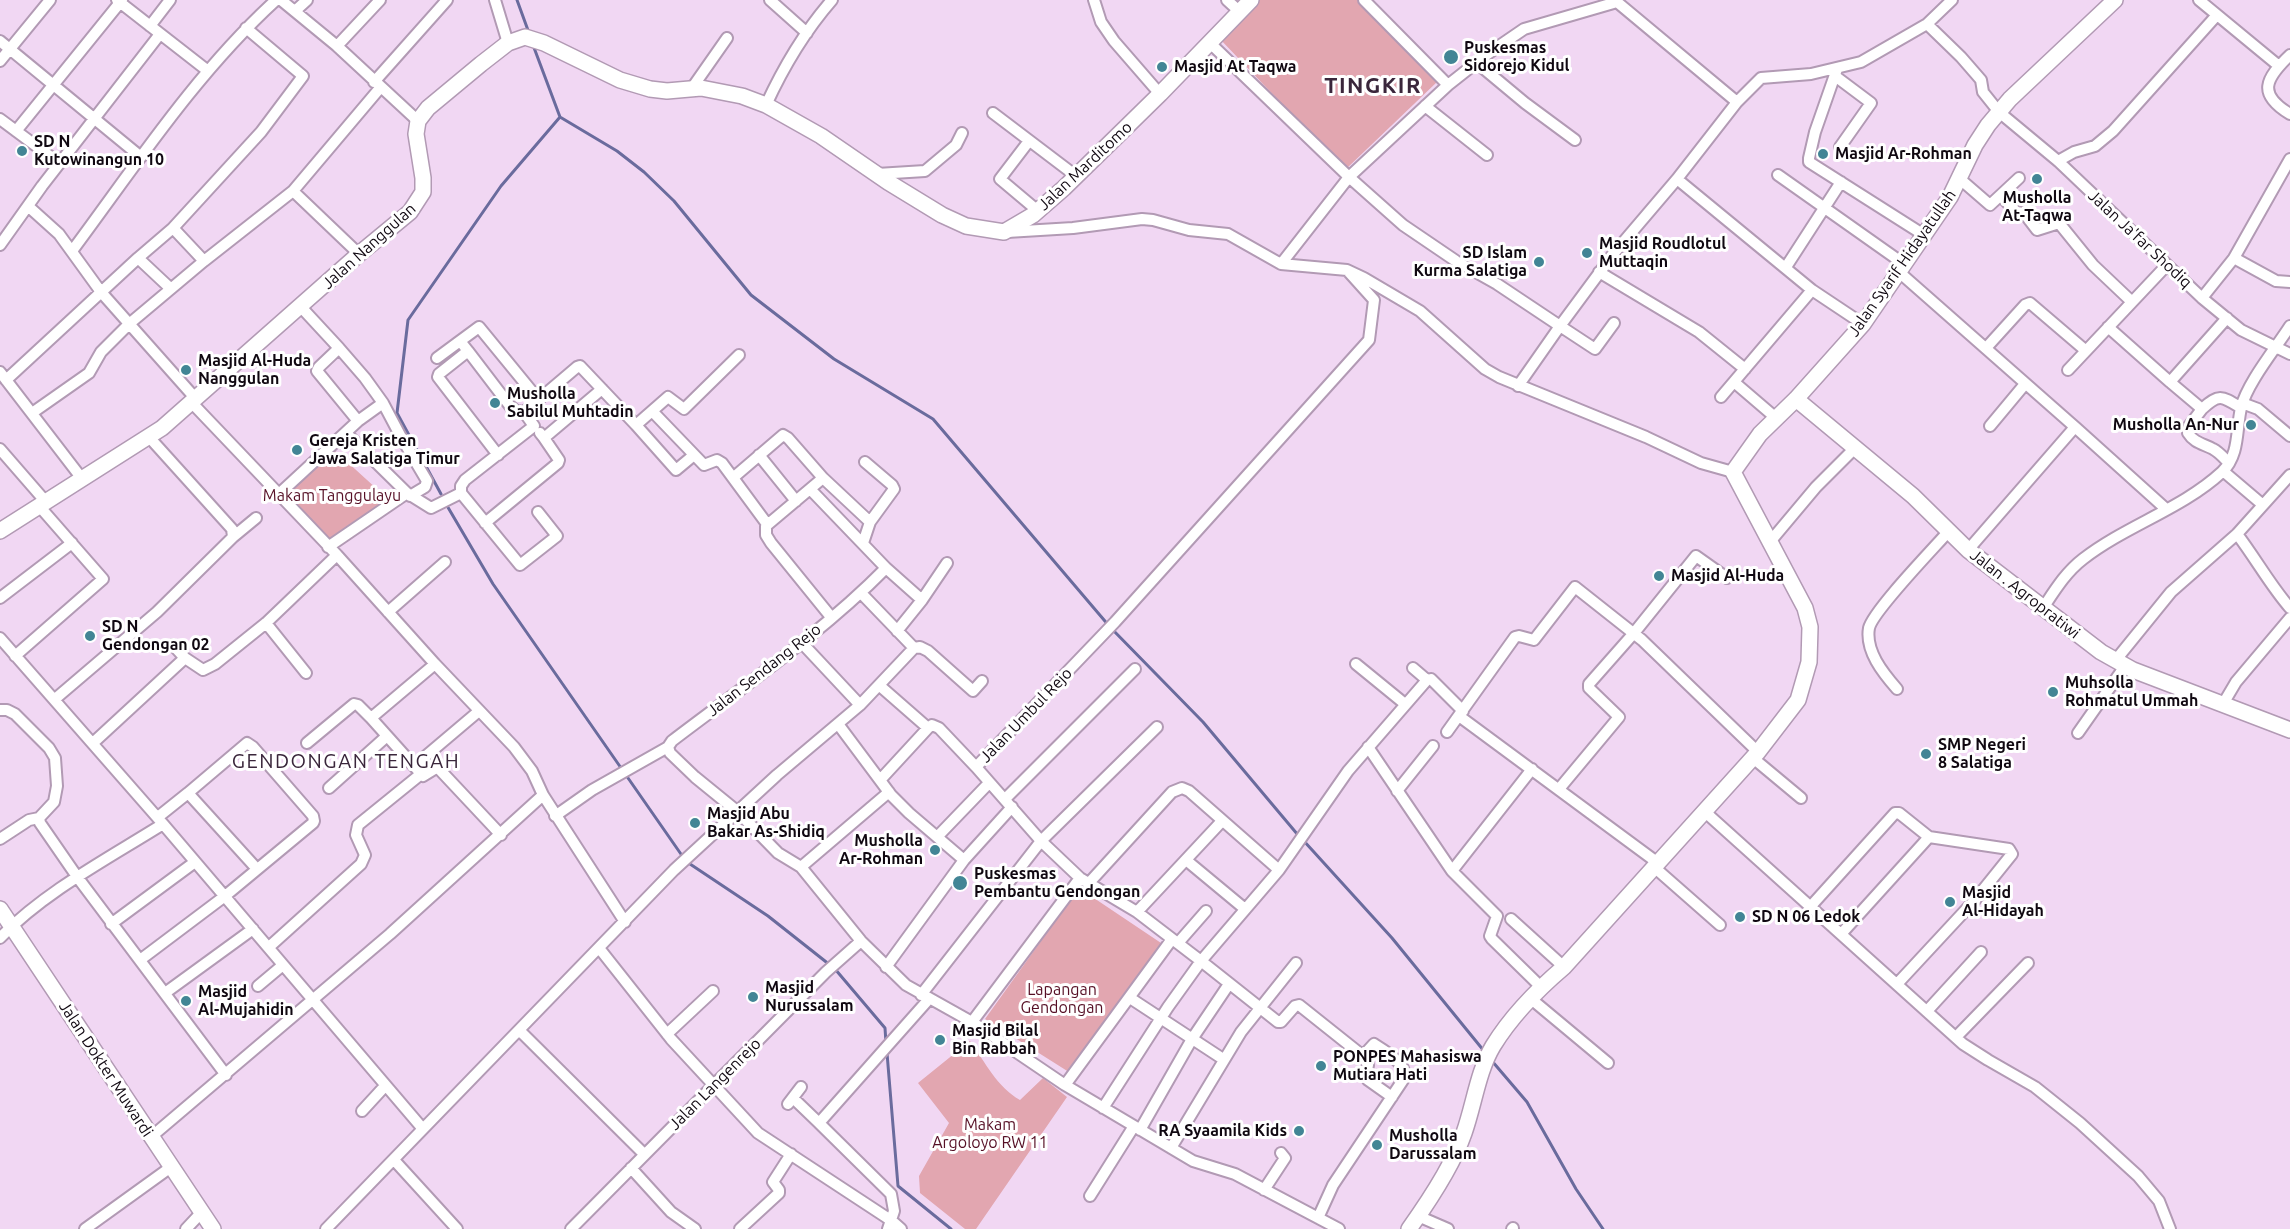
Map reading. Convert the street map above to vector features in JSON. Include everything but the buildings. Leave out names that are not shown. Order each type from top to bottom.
[{"type":"street","points":[[0,61],[50,0]]},
{"type":"street","points":[[150,26],[170,0]]},
{"type":"street","points":[[72,251],[208,71],[246,28],[276,0]]},
{"type":"street","points":[[281,0],[337,46],[418,121],[428,108],[449,90],[516,41],[544,43],[630,83],[666,91],[692,88],[742,96],[766,105],[821,136],[876,174],[955,222],[1004,232],[1153,220],[1189,230],[1228,234],[1281,264],[1347,270],[1373,282],[1420,311],[1485,369],[1518,386],[1646,437],[1701,463],[1733,472],[1804,608],[1810,627],[1809,662],[1798,700],[1755,755],[1564,967],[1536,993],[1492,1047],[1481,1075],[1463,1137],[1435,1190],[1409,1229]]},
{"type":"street","points":[[295,11],[307,0]]},
{"type":"street","points":[[337,46],[380,0]]},
{"type":"street","points":[[32,412],[89,373],[101,352],[129,324],[170,288],[293,191],[447,0]]},
{"type":"street","points":[[495,0],[516,41]]},
{"type":"street","points":[[502,0],[516,41]]},
{"type":"street","points":[[770,0],[807,33]]},
{"type":"street","points":[[766,105],[779,77],[807,33],[832,0]]},
{"type":"street","points":[[1094,0],[1101,22],[1114,41],[1160,94]]},
{"type":"street","points":[[1227,0],[1239,11]]},
{"type":"street","name":"Jalan Marditomo","points":[[1004,232],[1038,211],[1076,177],[1251,0]]},
{"type":"street","points":[[1364,0],[1448,85]]},
{"type":"street","points":[[1518,386],[1599,272],[1677,179],[1737,102],[1761,78],[1836,72],[1861,62],[1927,24],[1952,0]]},
{"type":"street","name":"Jalan Syarif Hidayatullah","points":[[1733,472],[1760,434],[1796,399],[1863,324],[1950,197],[1975,145],[1999,112],[2115,0]]},
{"type":"street","points":[[2199,0],[2279,66]]},
{"type":"street","points":[[16,131],[120,1],[208,71]]},
{"type":"street","points":[[1281,264],[1349,177],[1448,85],[1524,29],[1616,1],[1737,102]]},
{"type":"street","points":[[2058,161],[2074,152],[2095,146],[2113,130],[2217,15]]},
{"type":"street","name":"Jalan Ja'far Shodiq","points":[[1927,24],[1962,57],[1982,80],[1983,92],[1999,112],[2058,161],[2202,298],[2241,330],[2290,354]]},
{"type":"street","points":[[83,480],[3,376],[173,228],[261,132],[302,78],[302,73],[246,28]]},
{"type":"street","points":[[0,245],[59,163],[96,119],[160,34]]},
{"type":"street","points":[[692,88],[727,38]]},
{"type":"street","points":[[0,41],[141,157]]},
{"type":"street","points":[[1210,43],[1349,177],[1403,225],[1594,349],[1614,323]]},
{"type":"street","points":[[2290,55],[2279,66],[2267,90],[2269,98],[2290,114]]},
{"type":"street","points":[[1477,63],[1575,140]]},
{"type":"street","points":[[1836,72],[1870,103],[1840,147]]},
{"type":"street","points":[[1836,72],[1815,132],[1809,160],[1924,235]]},
{"type":"street","points":[[1425,106],[1487,156]]},
{"type":"street","points":[[993,113],[1076,177]]},
{"type":"street","points":[[0,119],[59,163]]},
{"type":"street","name":"Jalan Nanggulan","points":[[0,531],[149,437],[194,401],[359,254],[410,212],[423,192],[416,135],[418,121]]},
{"type":"street","points":[[876,174],[925,171],[956,145],[962,133]]},
{"type":"street","points":[[1029,141],[1000,179],[1038,211]]},
{"type":"street","points":[[2202,298],[2234,258],[2290,159]]},
{"type":"street","points":[[1778,175],[1902,268],[2025,384],[2166,509]]},
{"type":"street","points":[[1960,179],[1989,205],[2019,178]]},
{"type":"street","points":[[1677,179],[1812,290],[1863,324]]},
{"type":"street","points":[[1786,267],[1842,182]]},
{"type":"street","points":[[293,191],[359,254]]},
{"type":"street","points":[[2001,196],[2017,213],[2024,213],[2037,230],[2059,224],[2092,265],[2132,302]]},
{"type":"street","points":[[29,207],[52,226],[101,292],[194,401],[514,747],[532,771],[555,816],[625,922]]},
{"type":"street","points":[[173,228],[204,261]]},
{"type":"street","points":[[138,258],[170,288]]},
{"type":"street","points":[[2234,258],[2276,281],[2290,282]]},
{"type":"street","points":[[2068,370],[2167,265]]},
{"type":"street","name":"Jalan Umbul Rejo","points":[[1347,270],[1374,300],[1368,340],[1115,622],[976,767],[1041,841],[1084,881],[1137,912],[1280,1023],[1295,1006],[1299,1005],[1363,1056]]},
{"type":"street","points":[[1599,272],[1699,332],[1745,369]]},
{"type":"street","points":[[1721,397],[1812,290]]},
{"type":"street","points":[[1986,348],[2025,305],[2031,303],[2085,350]]},
{"type":"street","points":[[301,307],[365,378],[383,403],[400,437],[427,481],[426,487],[408,495],[328,547]]},
{"type":"street","points":[[2170,382],[2227,318]]},
{"type":"street","points":[[2043,608],[2060,582],[2082,560],[2117,536],[2190,497],[2226,467],[2239,432],[2242,406],[2262,367],[2290,326]]},
{"type":"street","points":[[437,358],[479,327],[538,399]]},
{"type":"street","points":[[2108,327],[2202,409]]},
{"type":"street","points":[[460,341],[510,406],[516,411],[524,412],[559,460],[485,523]]},
{"type":"street","points":[[339,348],[317,371],[358,421]]},
{"type":"street","points":[[468,351],[438,377],[498,455]]},
{"type":"street","points":[[636,425],[667,397],[684,409],[739,355]]},
{"type":"street","points":[[524,412],[578,366],[676,470],[694,455]]},
{"type":"street","points":[[1734,382],[1776,418]]},
{"type":"street","points":[[1990,426],[2025,384]]},
{"type":"street","points":[[543,438],[602,389]]},
{"type":"street","points":[[2264,505],[2226,467],[2213,449],[2204,447],[2191,438],[2188,433],[2189,426],[2213,399],[2226,398],[2242,406],[2258,409],[2290,436]]},
{"type":"street","name":"Jalan . Agropratiwi","points":[[1796,399],[1913,496],[1968,550],[2120,664],[2290,730]]},
{"type":"street","points":[[279,494],[358,421],[383,403]]},
{"type":"street","points":[[652,411],[704,465],[719,460],[734,477],[767,524],[766,535],[771,543],[831,618]]},
{"type":"street","points":[[534,426],[463,482],[461,493],[520,565],[557,537],[538,512]]},
{"type":"street","points":[[1968,550],[2075,427]]},
{"type":"street","points":[[346,434],[408,495],[426,506],[435,507],[461,493]]},
{"type":"street","points":[[734,477],[781,436],[784,436],[870,522]]},
{"type":"street","points":[[149,437],[232,529],[233,537]]},
{"type":"street","points":[[1769,543],[1816,487],[1855,448]]},
{"type":"street","points":[[0,449],[72,543],[103,579],[15,656]]},
{"type":"street","points":[[759,455],[796,501]]},
{"type":"street","points":[[863,543],[870,522],[894,488],[865,462]]},
{"type":"street","points":[[2078,733],[2120,664],[2171,592],[2237,534],[2290,474]]},
{"type":"street","points":[[767,524],[823,477]]},
{"type":"street","points":[[810,489],[886,568],[922,600]]},
{"type":"street","points":[[55,699],[157,612],[233,537],[256,518]]},
{"type":"street","points":[[1897,689],[1885,675],[1874,656],[1869,638],[1869,626],[1882,606],[1948,532]]},
{"type":"street","points":[[2237,534],[2254,556],[2272,587],[2290,608]]},
{"type":"street","points":[[0,598],[72,543]]},
{"type":"street","points":[[173,645],[185,658],[203,670],[215,664],[266,623],[337,555]]},
{"type":"street","points":[[1558,789],[1619,718],[1588,685],[1634,633],[1696,556],[1727,578]]},
{"type":"street","points":[[388,612],[445,562]]},
{"type":"street","points":[[897,631],[922,600],[946,562]]},
{"type":"street","name":"Jalan Sendang Rejo","points":[[555,816],[592,790],[668,747],[672,741],[831,618],[886,568]]},
{"type":"street","points":[[1447,732],[1515,637],[1533,640],[1574,587],[1579,588],[1634,633],[1801,798]]},
{"type":"street","points":[[861,593],[914,648]]},
{"type":"street","points":[[2223,704],[2236,682],[2290,618]]},
{"type":"street","points":[[266,623],[306,673]]},
{"type":"street","points":[[801,642],[860,705]]},
{"type":"street","points":[[2,645],[15,656],[94,742],[423,1129]]},
{"type":"street","points":[[326,1229],[674,870],[777,775],[860,705],[914,648],[920,647],[927,651],[973,691],[982,681]]},
{"type":"street","points":[[94,742],[185,658]]},
{"type":"street","points":[[1356,663],[1405,704]]},
{"type":"street","points":[[371,718],[435,664]]},
{"type":"street","points":[[886,967],[964,860],[1009,803],[1135,669]]},
{"type":"street","points":[[1413,669],[1427,680],[1433,680],[1461,714],[1656,865],[1720,925]]},
{"type":"street","points":[[1103,1108],[1201,961],[1279,870],[1294,845],[1368,747],[1427,680]]},
{"type":"street","points":[[880,686],[928,728]]},
{"type":"street","points":[[307,743],[354,704],[358,705],[418,770],[425,776],[436,768],[440,770],[501,835]]},
{"type":"street","points":[[0,710],[7,710],[15,714],[49,748],[55,758],[57,786],[54,802],[39,818],[29,820],[0,839]]},
{"type":"street","points":[[269,947],[362,864],[365,855],[356,835],[358,825],[479,711]]},
{"type":"street","points":[[838,724],[889,792],[909,813],[964,860]]},
{"type":"street","points":[[880,778],[928,728],[934,725],[976,767]]},
{"type":"street","points":[[819,1123],[895,1036],[1041,841],[1157,727]]},
{"type":"street","points":[[329,788],[387,736]]},
{"type":"street","points":[[0,938],[11,926],[160,820],[243,745],[250,744],[315,819],[313,823],[225,896],[140,960]]},
{"type":"street","points":[[1397,791],[1433,746]]},
{"type":"street","points":[[668,747],[670,753],[738,812],[778,853],[801,867],[861,941],[906,986],[972,1022],[1065,1085],[1171,1148],[1200,1164],[1235,1174],[1339,1229]]},
{"type":"street","points":[[1368,747],[1452,871],[1497,916],[1490,936],[1492,939],[1536,993],[1608,1063]]},
{"type":"street","points":[[1452,871],[1532,769]]},
{"type":"street","points":[[937,837],[989,783]]},
{"type":"street","points":[[972,1022],[1084,881],[1177,789],[1182,788],[1189,791],[1279,870]]},
{"type":"street","points":[[801,867],[889,792]]},
{"type":"street","points":[[188,793],[257,869]]},
{"type":"street","points":[[152,1137],[312,1001],[501,835],[543,795]]},
{"type":"street","points":[[1704,812],[1956,1037],[1988,1060],[2035,1086],[2080,1123],[2138,1176],[2159,1201],[2170,1229]]},
{"type":"street","points":[[1811,906],[1895,813],[1899,813],[1929,837],[2009,849],[2012,854],[1975,900],[1898,984]]},
{"type":"street","points":[[39,818],[111,924],[226,1075]]},
{"type":"street","points":[[1137,912],[1222,821]]},
{"type":"street","points":[[1842,933],[1929,837]]},
{"type":"street","points":[[1186,860],[1245,909]]},
{"type":"street","points":[[111,924],[195,862]]},
{"type":"street","name":"Jalan Dokter Muwardi","points":[[0,909],[213,1229]]},
{"type":"street","points":[[1065,1085],[1175,941],[1206,911]]},
{"type":"street","points":[[1511,919],[1564,967]]},
{"type":"street","points":[[165,993],[253,929]]},
{"type":"street","name":"Jalan Langenrejo","points":[[571,1229],[715,1086],[838,959],[861,941]]},
{"type":"street","points":[[599,948],[667,1034],[758,1133],[890,1225],[901,1229]]},
{"type":"street","points":[[1927,1011],[1981,952]]},
{"type":"street","points":[[1171,1148],[1223,1059],[1260,1007],[1296,963]]},
{"type":"street","points":[[1956,1037],[2028,963]]},
{"type":"street","points":[[258,986],[283,965]]},
{"type":"street","points":[[1090,1196],[1137,1128],[1229,984]]},
{"type":"street","points":[[667,1034],[713,992]]},
{"type":"street","points":[[1130,998],[1223,1059]]},
{"type":"street","points":[[519,1030],[644,1154]]},
{"type":"street","points":[[1318,1218],[1333,1185],[1392,1097],[1405,1077],[1406,1071],[1402,1066],[1374,1044],[1363,1056],[1368,1065],[1366,1077],[1392,1097]]},
{"type":"street","points":[[362,1111],[385,1086]]},
{"type":"street","points":[[801,1087],[791,1101],[819,1123],[891,1194],[894,1205],[890,1225]]},
{"type":"street","points":[[1264,1190],[1285,1158],[1281,1153]]},
{"type":"street","points":[[740,1229],[779,1193],[773,1182],[791,1154]]},
{"type":"street","points":[[394,1160],[457,1229]]},
{"type":"street","points":[[85,1229],[171,1167]]},
{"type":"street","points":[[631,1168],[671,1212],[695,1229]]},
{"type":"street","points":[[186,1229],[201,1213]]},
{"type":"street","points":[[1418,1216],[1448,1229]]},
{"type":"green space","points":[[1259,0],[1358,0],[1437,82],[1345,170],[1219,38]]},
{"type":"green space","name":"Makam Tanggulayu","points":[[333,449],[389,500],[328,541],[284,495]]},
{"type":"green space","name":"Lapangan Gendongan","points":[[1079,888],[1164,945],[1072,1074],[985,1019]]},
{"type":"green space","name":"Makam Argoloyo RW 11","points":[[970,1041],[998,1081],[1020,1100],[1043,1078],[1067,1097],[976,1229],[965,1229],[920,1193],[919,1176],[949,1123],[918,1083]]},
{"type":"waterway","points":[[517,0],[529,33]]},
{"type":"waterway","points":[[533,45],[560,117],[617,151],[644,172],[674,201],[751,295],[834,359],[933,419],[1110,627],[1203,722],[1298,835]]},
{"type":"waterway","points":[[441,494],[397,413],[408,320],[501,186],[560,117]]},
{"type":"waterway","points":[[446,504],[493,584],[683,857]]},
{"type":"waterway","points":[[1303,840],[1392,938],[1484,1051]]},
{"type":"waterway","points":[[687,862],[768,916],[830,965]]},
{"type":"waterway","points":[[835,969],[885,1028],[886,1043]]},
{"type":"waterway","points":[[887,1053],[898,1186],[951,1229]]},
{"type":"waterway","points":[[1492,1061],[1527,1102],[1576,1189],[1603,1229]]},
{"type":"place","name":"Puskesmas Sidorejo Kidul","points":[[1451,57]]},
{"type":"place","name":"Masjid At Taqwa","points":[[1162,67]]},
{"type":"place","name":"SD N Kutowinangun 10","points":[[22,151]]},
{"type":"place","name":"Masjid Ar-Rohman","points":[[1823,154]]},
{"type":"place","name":"Musholla At-Taqwa","points":[[2037,179]]},
{"type":"place","name":"Masjid Roudlotul Muttaqin","points":[[1587,253]]},
{"type":"place","name":"SD Islam Kurma Salatiga","points":[[1539,262]]},
{"type":"place","name":"Masjid Al-Huda Nanggulan","points":[[186,370]]},
{"type":"place","name":"Musholla Sabilul Muhtadin","points":[[495,403]]},
{"type":"place","name":"Musholla An-Nur","points":[[2251,425]]},
{"type":"place","name":"Gereja Kristen Jawa Salatiga Timur","points":[[297,450]]},
{"type":"place","name":"Masjid Al-Huda","points":[[1659,576]]},
{"type":"place","name":"SD N Gendongan 02","points":[[90,636]]},
{"type":"place","name":"Muhsolla Rohmatul Ummah","points":[[2053,692]]},
{"type":"place","name":"SMP Negeri 8 Salatiga","points":[[1926,754]]},
{"type":"place","name":"Masjid Abu Bakar As-Shidiq","points":[[695,823]]},
{"type":"place","name":"Musholla Ar-Rohman","points":[[935,850]]},
{"type":"place","name":"Puskesmas Pembantu Gendongan","points":[[960,883]]},
{"type":"place","name":"Masjid Al-Hidayah","points":[[1950,902]]},
{"type":"place","name":"SD N 06 Ledok","points":[[1740,917]]},
{"type":"place","name":"Masjid Nurussalam","points":[[753,997]]},
{"type":"place","name":"Masjid Al-Mujahidin","points":[[186,1001]]},
{"type":"place","name":"Masjid Bilal Bin Rabbah","points":[[940,1040]]},
{"type":"place","name":"PONPES Mahasiswa Mutiara Hati","points":[[1321,1066]]},
{"type":"place","name":"RA Syaamila Kids","points":[[1299,1131]]},
{"type":"place","name":"Musholla Darussalam","points":[[1377,1145]]},
{"type":"district","name":"TINGKIR","points":[[1373,86]]},
{"type":"district","name":"GENDONGAN TENGAH","points":[[346,761]]}]
